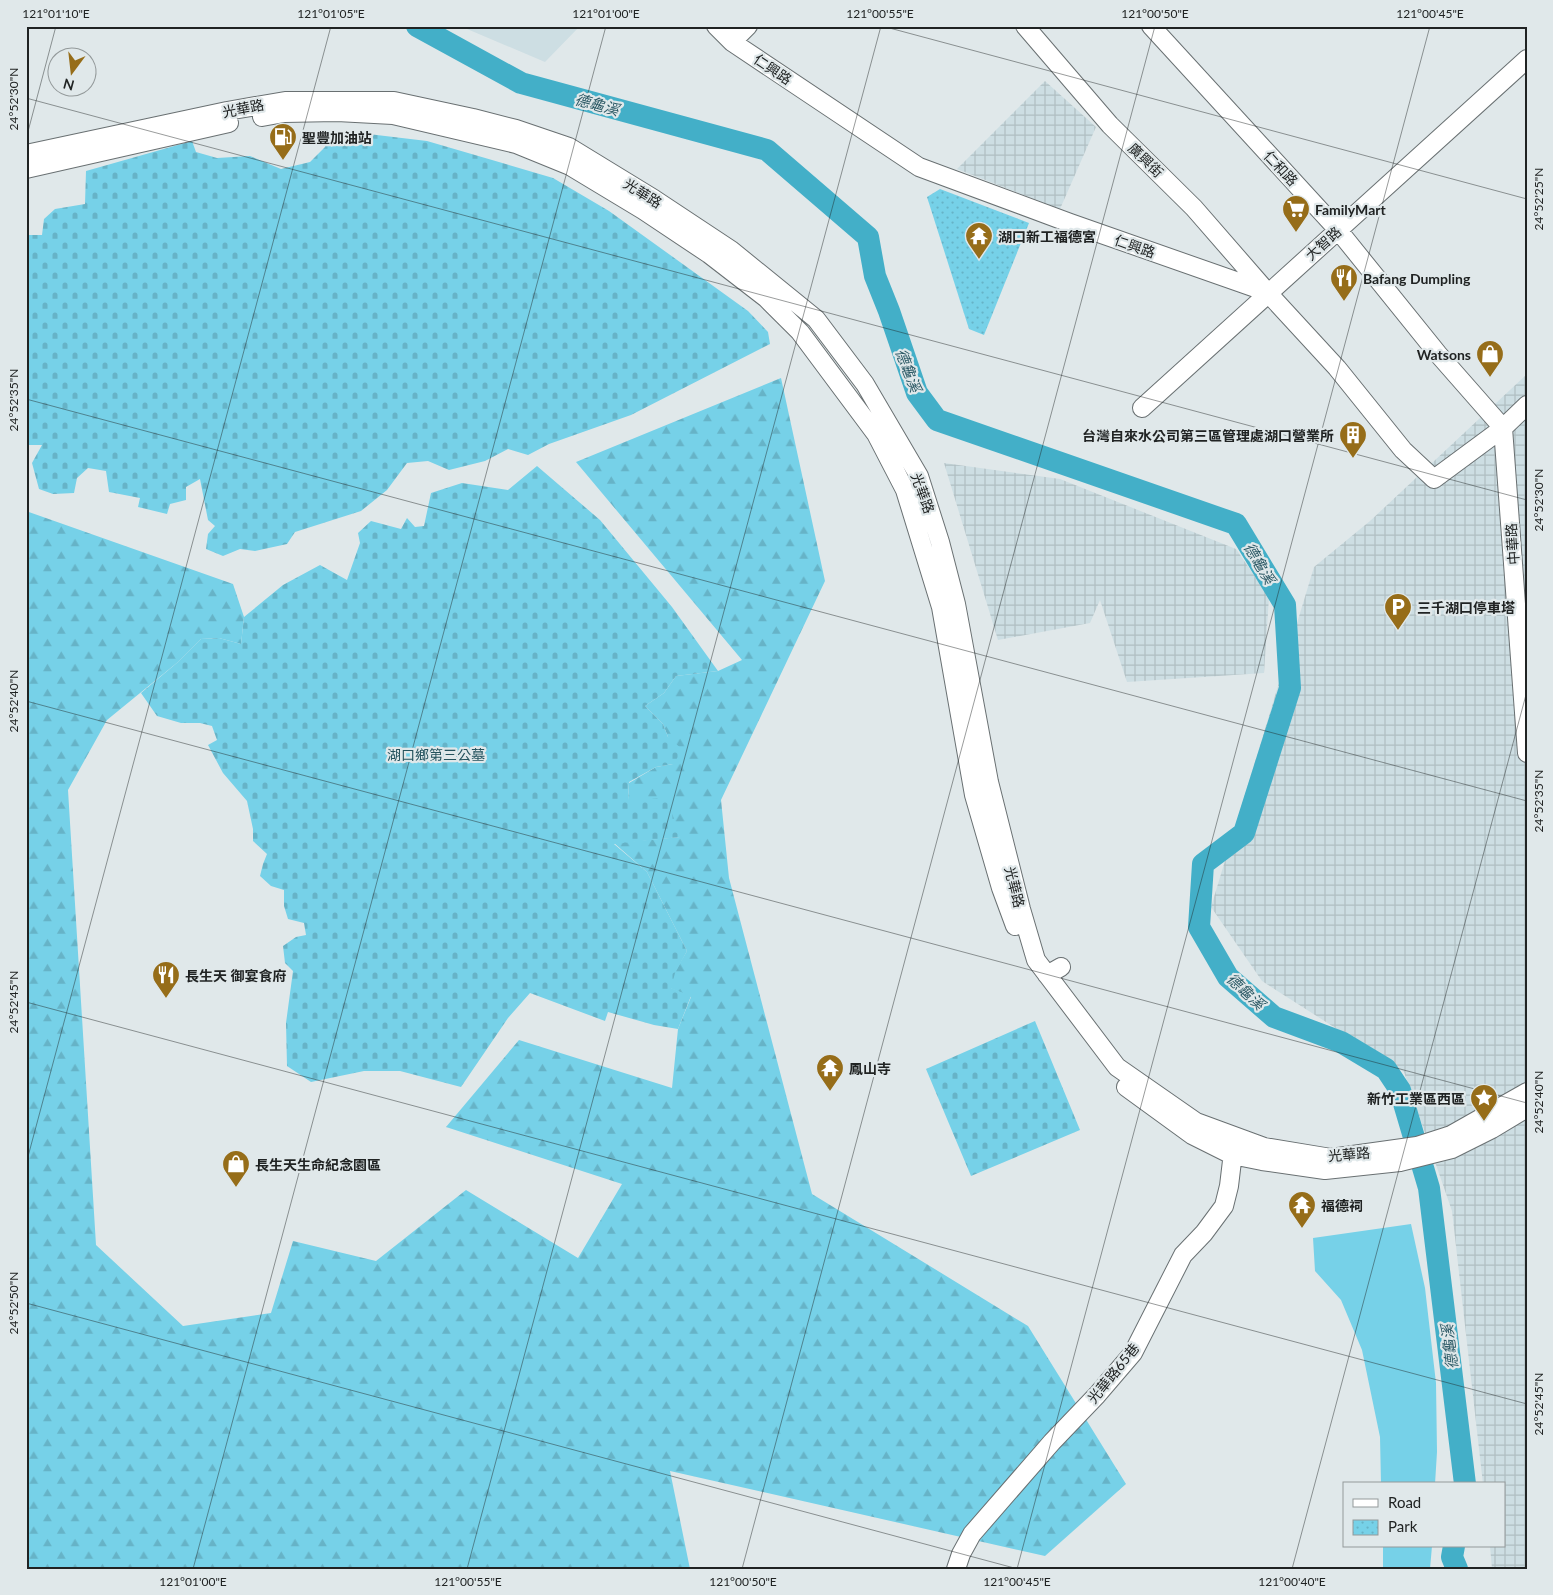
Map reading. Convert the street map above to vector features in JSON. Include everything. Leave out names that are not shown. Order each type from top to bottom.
[{"type":"street","name":"仁興路","points":[[716,26],[732,42],[919,167],[1268,293],[1337,368],[1403,450],[1434,479],[1503,428]]},
{"type":"street","points":[[732,42],[748,26]]},
{"type":"street","name":"廣興街","points":[[1025,26],[1110,125],[1194,208],[1268,293]]},
{"type":"street","name":"仁和路","points":[[1151,26],[1338,230],[1438,354],[1503,428]]},
{"type":"street","name":"大智路","points":[[1142,408],[1527,59]]},
{"type":"street","name":"光華路","points":[[26,154],[227,111],[284,106],[394,101],[470,124],[570,166],[643,210],[709,254],[766,298],[800,332],[876,434],[905,490],[913,531],[941,607],[974,795],[1001,888],[1028,964],[1107,1074],[1192,1135],[1232,1155],[1325,1170],[1426,1150],[1452,1149],[1492,1129],[1527,1108]]},
{"type":"street","name":"光華路","points":[[26,169],[232,122],[284,106]]},
{"type":"street","name":"光華路","points":[[470,124],[516,129],[569,147],[654,199],[731,250],[816,319],[865,384],[919,476],[940,542],[956,604],[995,781],[1020,909],[1036,960],[1054,971],[1117,1067],[1196,1122],[1264,1147],[1331,1158],[1404,1155]]},
{"type":"street","points":[[1503,428],[1527,405]]},
{"type":"street","name":"中華路","points":[[1503,428],[1527,753]]},
{"type":"street","name":"光華路","points":[[1426,1150],[1527,1092]]},
{"type":"street","points":[[1492,1129],[1527,1122]]},
{"type":"street","name":"光華路65巷","points":[[956,1569],[961,1554],[972,1534],[1133,1353],[1183,1255],[1204,1233],[1224,1206],[1229,1186],[1236,1136]]},
{"type":"shaded area","points":[[460,26],[580,26],[545,62]]},
{"type":"shaded area","points":[[1045,81],[1096,127],[1060,209],[957,169]]},
{"type":"shaded area","points":[[1527,374],[1527,1566],[1522,1569],[1492,1569],[1490,1548],[1506,1548],[1506,1482],[1483,1482],[1452,1211],[1404,1072],[1262,981],[1211,907],[1314,567],[1370,521]]},
{"type":"shaded area","points":[[944,463],[1060,479],[1236,549],[1269,597],[1264,673],[1127,682],[1100,600],[1090,623],[998,640]]},
{"type":"green space","points":[[329,131],[427,141],[553,178],[609,211],[748,311],[768,332],[770,344],[631,415],[549,444],[528,455],[508,449],[485,461],[449,470],[428,461],[407,463],[387,490],[361,511],[295,532],[287,544],[255,551],[240,549],[223,556],[206,549],[208,534],[215,526],[208,520],[200,479],[186,487],[186,500],[170,504],[167,514],[138,507],[140,498],[109,492],[106,471],[88,468],[77,478],[74,493],[53,494],[39,489],[32,463],[42,445],[26,445],[26,235],[42,235],[44,219],[55,209],[85,204],[86,171],[192,141],[196,152],[217,158],[250,156],[281,169],[310,162],[325,147]]},
{"type":"green space","points":[[940,189],[1029,223],[984,335],[969,329],[927,197]]},
{"type":"green space","points":[[781,378],[825,581],[721,800],[729,878],[812,1194],[1028,1326],[1126,1484],[1045,1556],[670,1471],[690,1569],[26,1569],[26,511],[233,584],[244,617],[241,644],[219,638],[201,639],[178,662],[107,720],[68,790],[96,1245],[183,1326],[271,1313],[293,1241],[376,1261],[466,1190],[578,1258],[622,1184],[446,1127],[519,1040],[672,1088],[678,1029],[691,997],[670,988],[674,973],[687,951],[647,872],[614,843],[680,837],[628,800],[629,783],[656,767],[673,764],[668,737],[663,724],[645,706],[664,693],[676,676],[718,671],[742,660],[576,462]]},
{"type":"green space","name":"湖口鄉第三公墓","points":[[537,466],[600,520],[672,607],[718,671],[676,676],[664,693],[645,706],[663,724],[668,737],[683,750],[673,764],[656,767],[629,782],[628,800],[667,798],[680,837],[614,844],[647,872],[687,951],[675,973],[671,988],[691,996],[678,1029],[654,1025],[608,1012],[605,1021],[530,993],[508,1018],[461,1087],[400,1071],[364,1071],[311,1082],[287,1066],[286,1023],[293,971],[285,963],[283,946],[296,937],[306,935],[304,923],[288,919],[284,906],[284,890],[271,886],[260,876],[267,854],[253,841],[253,829],[247,801],[223,773],[208,745],[217,740],[212,726],[200,723],[181,723],[157,716],[141,693],[178,662],[201,639],[219,638],[241,644],[244,617],[283,585],[320,565],[347,580],[360,543],[358,533],[371,521],[401,529],[407,518],[415,527],[424,526],[431,493],[462,483],[508,490]]},
{"type":"green space","points":[[1035,1021],[1080,1130],[971,1176],[926,1069]]},
{"type":"green space","points":[[1411,1224],[1425,1288],[1436,1383],[1437,1452],[1435,1482],[1381,1482],[1380,1437],[1362,1350],[1341,1300],[1315,1271],[1313,1238]]},
{"type":"green space","points":[[1383,1548],[1432,1548],[1430,1569],[1383,1569]]},
{"type":"waterway","name":"德龜溪","points":[[417,26],[521,83],[767,150],[868,237],[875,276],[917,393],[937,420],[1236,524],[1285,605],[1290,688],[1244,833],[1203,864],[1199,927],[1228,977],[1274,1017],[1341,1042],[1386,1069],[1400,1090],[1429,1188],[1465,1482]]},
{"type":"waterway","name":"德龜溪","points":[[1454,1548],[1452,1557],[1457,1569]]},
{"type":"place","name":"聖豐加油站","points":[[283,161]]},
{"type":"place","name":"FamilyMart","points":[[1296,233]]},
{"type":"place","name":"湖口新工福德宮","points":[[979,260]]},
{"type":"place","name":"Bafang Dumpling","points":[[1344,302]]},
{"type":"place","name":"Watsons","points":[[1490,378]]},
{"type":"place","name":"台灣自來水公司第三區管理處湖口營業所","points":[[1353,459]]},
{"type":"place","name":"三千湖口停車塔","points":[[1398,631]]},
{"type":"place","name":"長生天 御宴食府","points":[[166,999]]},
{"type":"place","name":"鳳山寺","points":[[830,1092]]},
{"type":"place","name":"新竹工業區西區","points":[[1484,1122]]},
{"type":"place","name":"長生天生命紀念園區","points":[[236,1188]]},
{"type":"place","name":"福德祠","points":[[1302,1229]]}]
